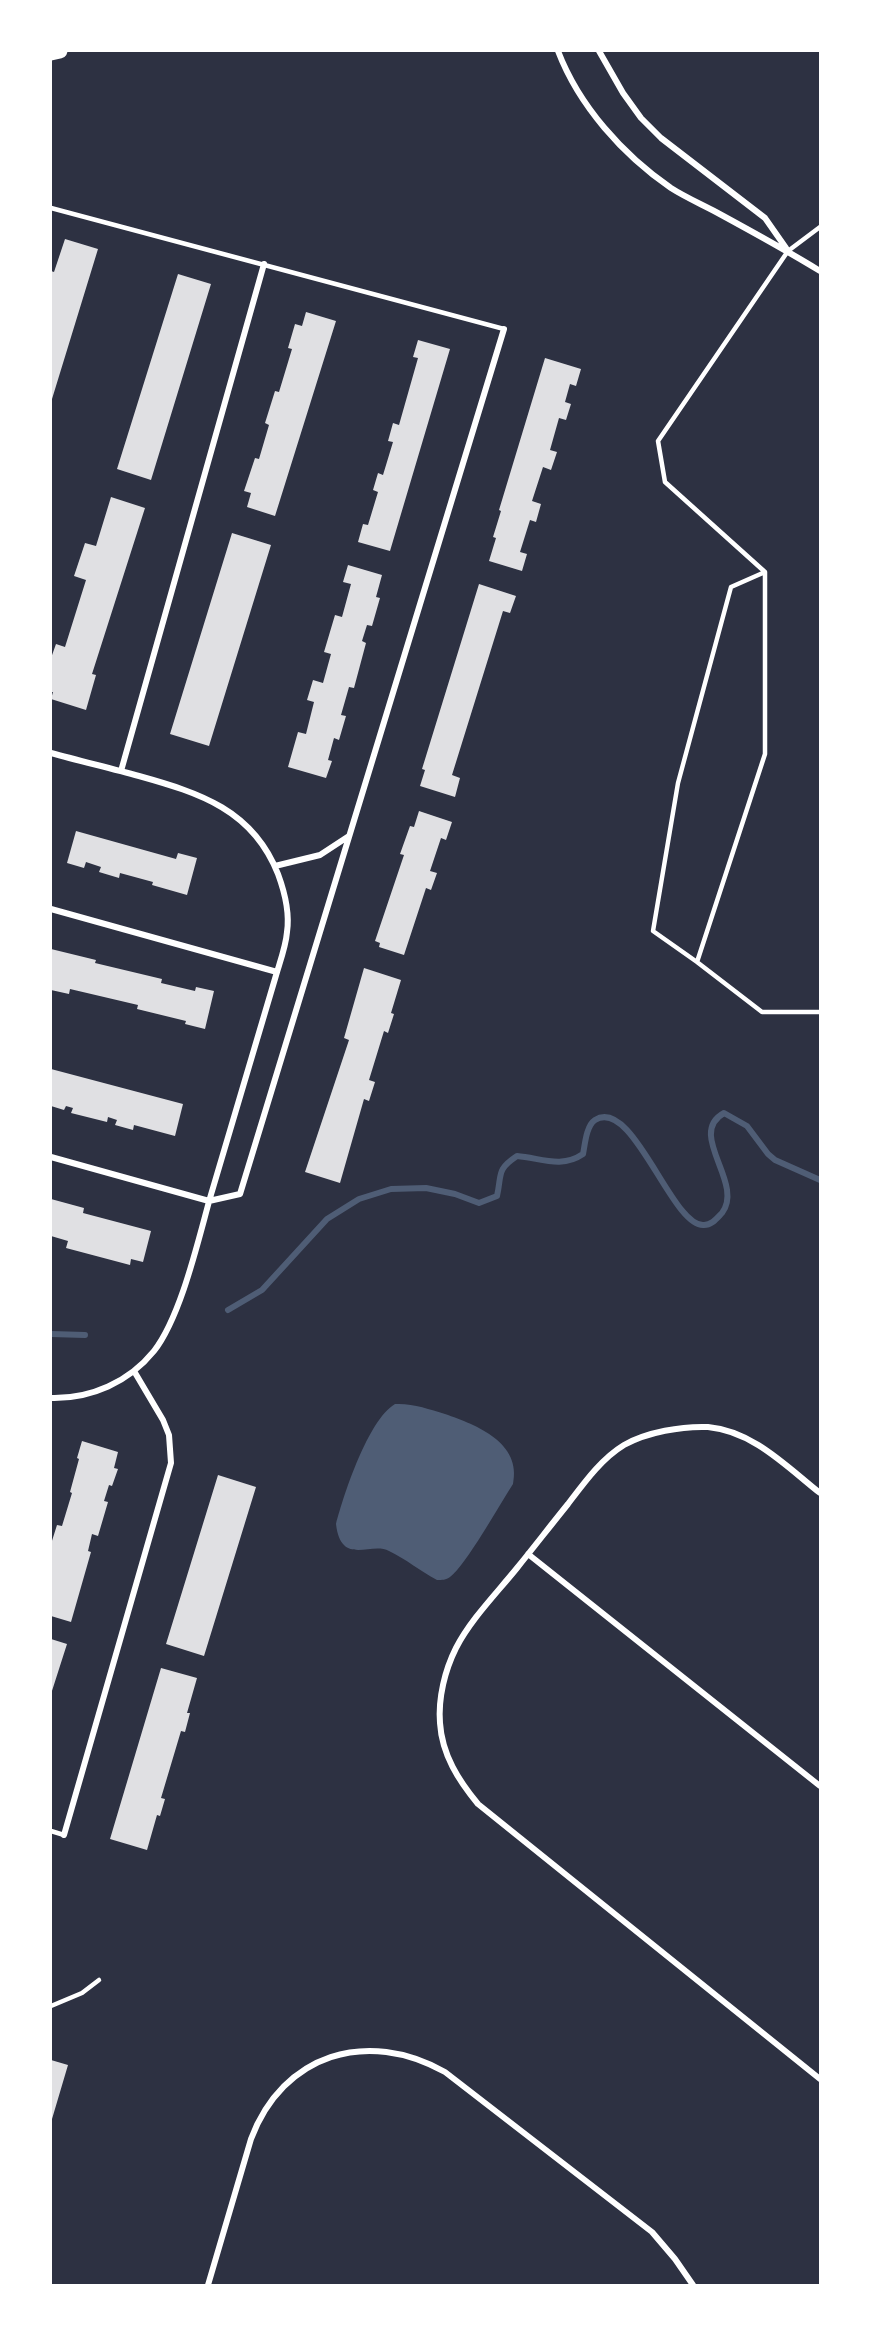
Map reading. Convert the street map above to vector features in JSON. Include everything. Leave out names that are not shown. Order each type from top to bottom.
[{"type":"highway","points":[[51,53],[60,51]]},
{"type":"street","points":[[558,51],[570,77],[597,117],[607,130],[649,171],[673,189],[788,251],[820,271]]},
{"type":"street","points":[[599,51],[623,93],[641,118],[661,138],[765,218],[788,251]]},
{"type":"street","points":[[121,771],[264,264]]},
{"type":"street","points":[[51,1157],[209,1201],[240,1194],[504,329]]},
{"type":"street","points":[[51,753],[186,789],[224,808],[256,834],[275,866],[284,888],[288,911],[287,933],[278,972],[171,1322],[154,1351],[134,1371],[102,1390],[82,1396],[51,1398]]},
{"type":"street","points":[[275,866],[321,855],[349,836]]},
{"type":"street","points":[[51,909],[278,972]]},
{"type":"street","points":[[64,1835],[171,1463],[169,1434],[134,1371]]},
{"type":"street","points":[[820,1493],[746,1437],[707,1427],[670,1430],[641,1437],[623,1446],[591,1474],[467,1631],[447,1670],[440,1724],[447,1757],[456,1775],[478,1804],[820,2079]]},
{"type":"street","points":[[528,1554],[820,1786]]},
{"type":"street","points":[[208,2285],[251,2139],[258,2119],[268,2104],[292,2080],[317,2061],[365,2051],[389,2051],[429,2063],[445,2072],[652,2232],[693,2285]]},
{"type":"lane","points":[[51,208],[504,329]]},
{"type":"lane","points":[[697,962],[765,754],[765,572],[665,482],[658,441],[788,251],[820,227]]},
{"type":"lane","points":[[765,572],[731,587],[678,783],[653,931],[762,1012],[820,1012]]},
{"type":"lane","points":[[51,1831],[64,1835]]},
{"type":"lane","points":[[51,2006],[82,1993],[99,1980]]},
{"type":"water","points":[[395,1404],[427,1408],[470,1424],[494,1438],[511,1457],[514,1470],[513,1484],[465,1560],[450,1577],[445,1579],[437,1580],[389,1551],[350,1549],[339,1537],[336,1524],[358,1459],[376,1425]]},
{"type":"building","points":[[65,239],[98,249],[52,399],[51,271],[54,272]]},
{"type":"building","points":[[178,274],[211,284],[151,480],[117,469]]},
{"type":"building","points":[[306,312],[336,321],[275,516],[247,507],[251,493],[244,491],[255,458],[259,459],[269,425],[265,423],[275,391],[279,392],[292,349],[288,348],[295,324],[302,326]]},
{"type":"building","points":[[418,340],[450,349],[390,551],[358,542],[363,524],[368,525],[378,492],[373,490],[378,473],[383,475],[393,442],[388,441],[393,423],[399,425],[418,358],[413,357]]},
{"type":"building","points":[[545,358],[581,369],[576,386],[570,384],[565,402],[571,404],[566,420],[559,418],[550,450],[557,452],[551,470],[543,467],[532,501],[541,504],[536,522],[530,520],[520,552],[527,554],[522,571],[489,561],[496,538],[493,537],[501,511],[499,510]]},
{"type":"building","points":[[111,497],[145,508],[92,674],[96,675],[86,710],[51,699],[53,692],[51,692],[51,658],[56,644],[65,647],[86,580],[74,576],[85,543],[96,546]]},
{"type":"building","points":[[232,533],[271,545],[209,746],[170,734]]},
{"type":"building","points":[[348,565],[382,575],[376,597],[380,598],[372,626],[367,625],[362,641],[366,643],[354,688],[349,687],[341,715],[346,716],[339,740],[334,738],[328,760],[332,761],[326,778],[288,767],[298,732],[306,734],[314,702],[307,700],[313,680],[323,683],[331,654],[324,652],[335,615],[342,617],[351,584],[343,582]]},
{"type":"building","points":[[479,584],[516,596],[510,613],[503,611],[452,775],[460,778],[455,797],[420,786],[425,770],[422,769]]},
{"type":"building","points":[[419,811],[452,822],[446,840],[441,838],[430,871],[437,873],[431,890],[426,888],[404,955],[379,947],[380,943],[375,941],[404,855],[400,854],[410,826],[414,827]]},
{"type":"building","points":[[76,831],[176,859],[178,853],[197,858],[187,895],[120,873],[119,878],[99,872],[101,867],[86,862],[84,868],[67,863]]},
{"type":"building","points":[[51,949],[96,960],[95,963],[162,979],[161,983],[195,991],[196,987],[214,991],[205,1029],[185,1024],[186,1021],[137,1009],[138,1005],[70,989],[69,994],[51,990]]},
{"type":"building","points":[[364,968],[401,980],[391,1013],[394,1014],[388,1033],[384,1031],[369,1080],[375,1082],[369,1101],[364,1099],[340,1183],[305,1172],[349,1040],[344,1038]]},
{"type":"building","points":[[51,1069],[183,1104],[175,1136],[134,1125],[133,1130],[115,1125],[117,1120],[108,1117],[107,1122],[71,1113],[73,1108],[66,1106],[64,1110],[51,1106]]},
{"type":"building","points":[[51,1199],[84,1208],[83,1213],[151,1231],[143,1262],[131,1259],[130,1265],[66,1248],[68,1241],[51,1236]]},
{"type":"building","points":[[82,1441],[118,1452],[114,1468],[118,1469],[112,1486],[109,1485],[104,1501],[108,1502],[98,1536],[92,1534],[88,1551],[91,1552],[71,1622],[51,1616],[51,1544],[57,1525],[62,1526],[72,1493],[70,1492]]},
{"type":"building","points":[[218,1475],[256,1487],[204,1656],[166,1644]]},
{"type":"building","points":[[51,1639],[67,1644],[51,1694]]},
{"type":"building","points":[[161,1668],[197,1678],[187,1713],[190,1713],[185,1732],[181,1731],[161,1798],[165,1799],[160,1816],[157,1815],[147,1850],[110,1839]]},
{"type":"building","points":[[51,2060],[68,2065],[52,2119],[51,2119]]},
{"type":"waterway","points":[[228,1310],[262,1290],[327,1219],[359,1199],[391,1189],[426,1188],[455,1194],[479,1203],[497,1196],[503,1169],[517,1156],[559,1162],[583,1154],[588,1131],[595,1120],[609,1118],[624,1127],[638,1143],[679,1206],[692,1220],[704,1225],[712,1223],[722,1213],[727,1201],[727,1188],[711,1133],[714,1122],[724,1113],[747,1126],[775,1160],[820,1180]]},
{"type":"waterway","points":[[51,1334],[85,1335]]}]
